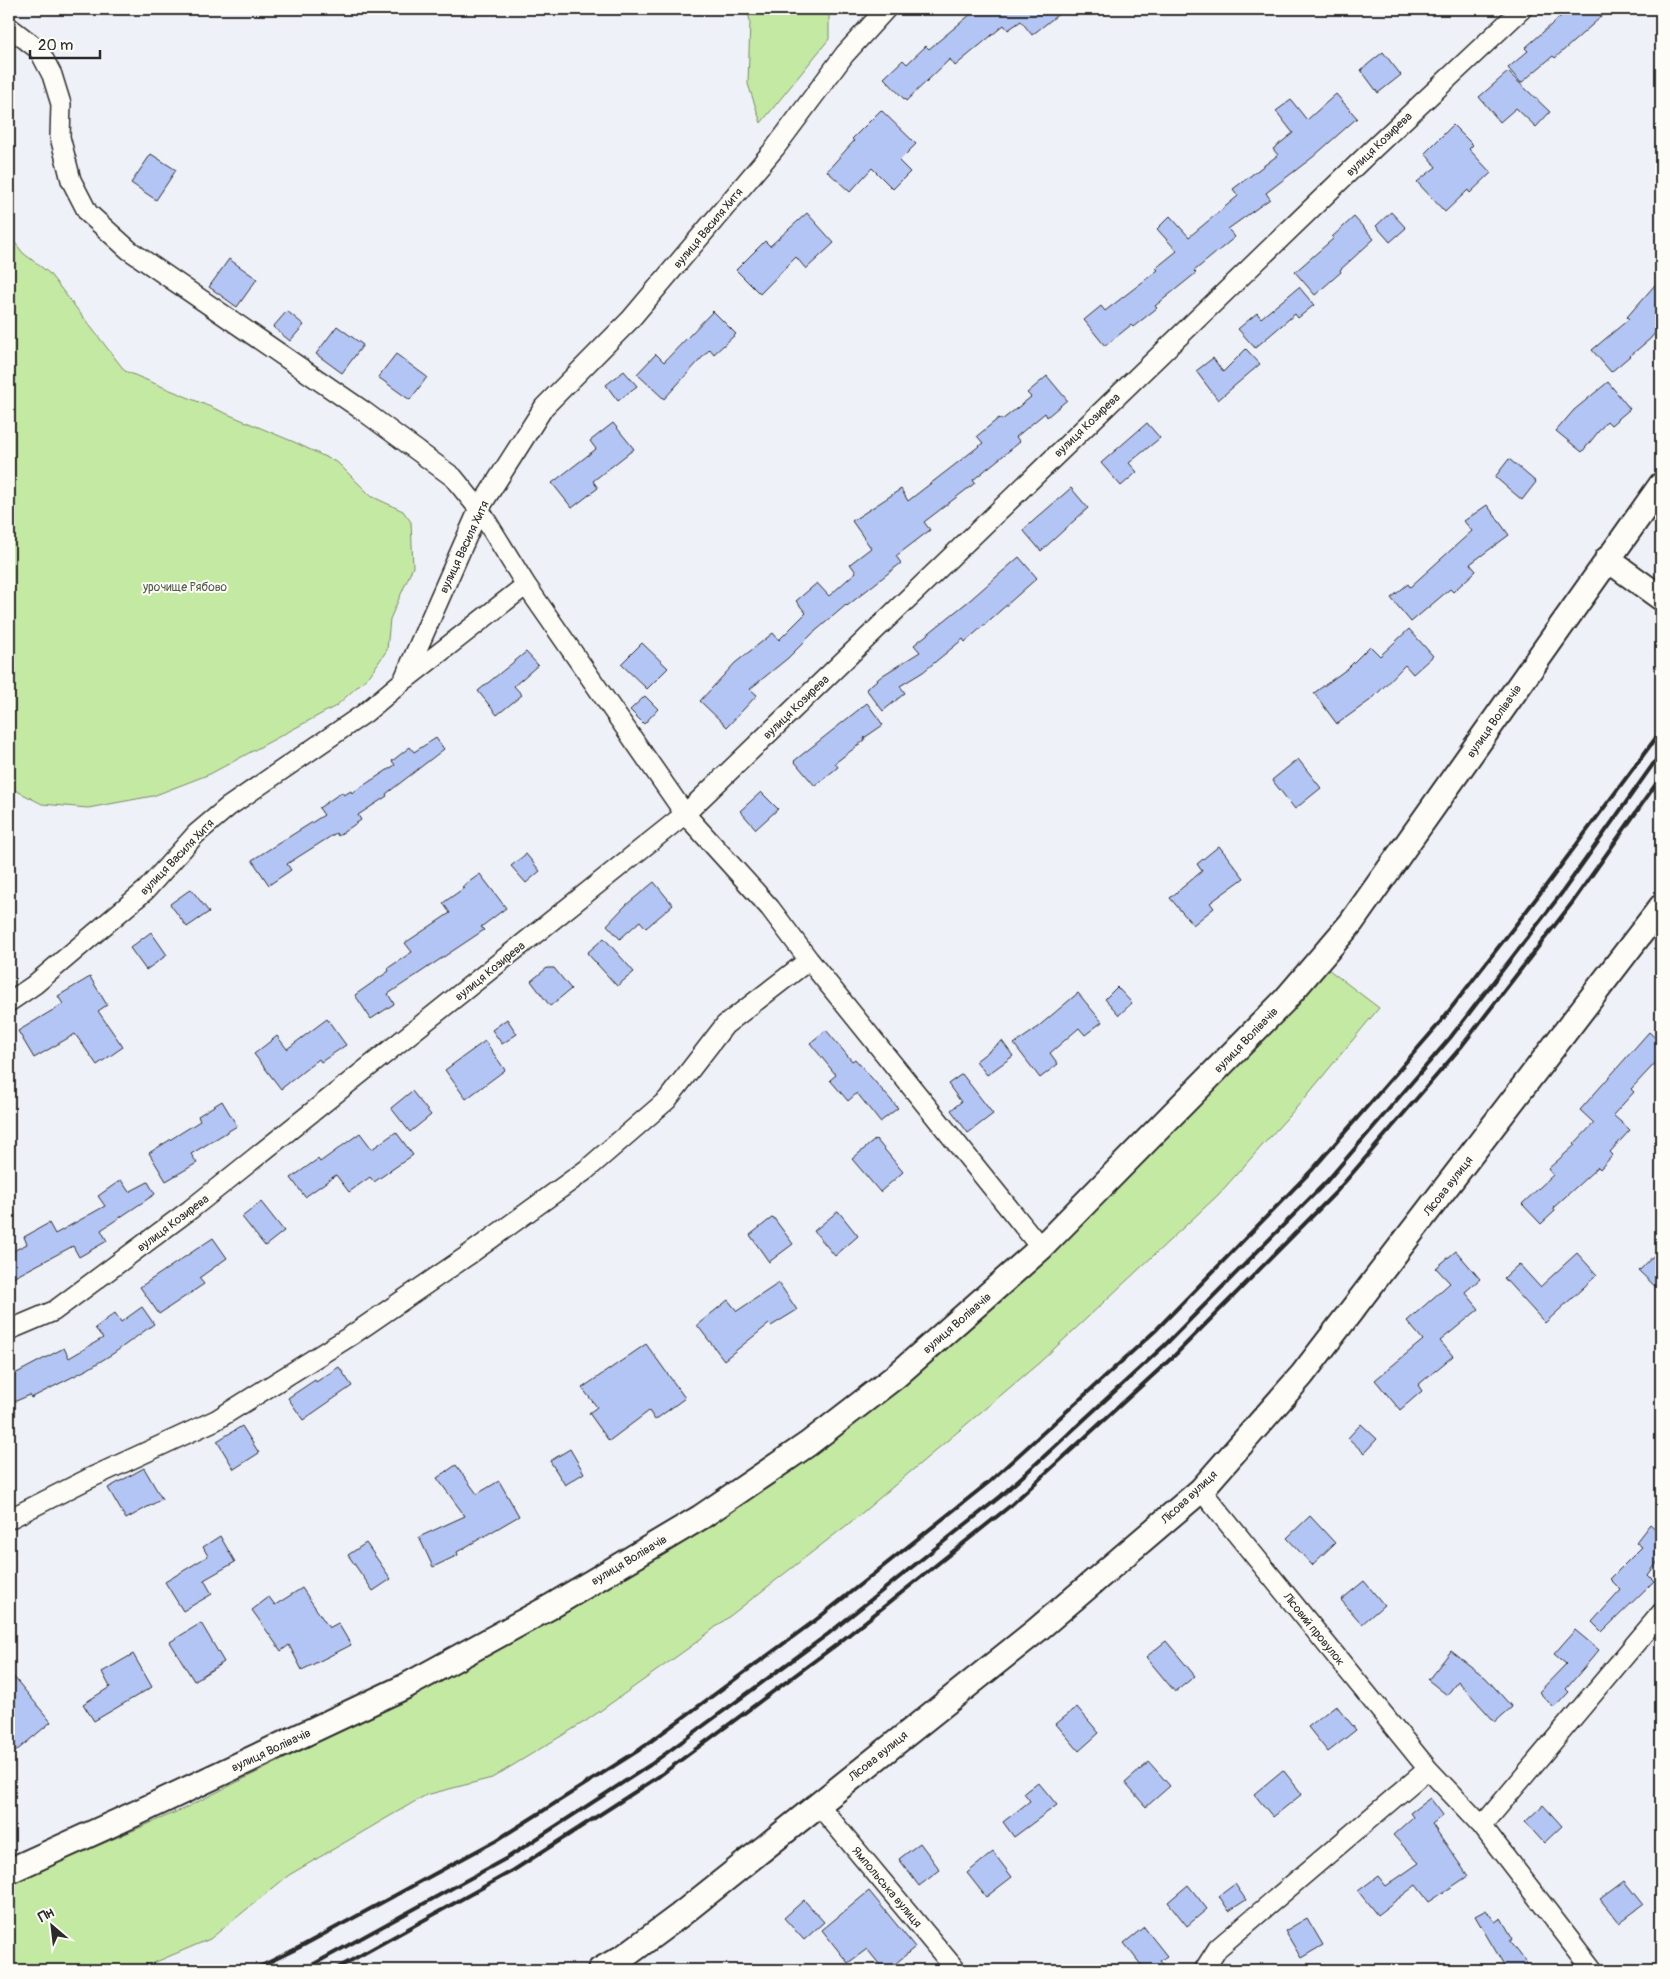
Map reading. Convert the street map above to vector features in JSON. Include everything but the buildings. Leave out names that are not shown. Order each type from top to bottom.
[{"type":"street","name":"вулиця Василя Хитя","points":[[9,1002],[34,984],[146,890],[196,834],[228,807],[365,713],[403,681],[479,509],[544,407],[636,313],[775,148],[845,54],[886,9]]},
{"type":"street","name":"вулиця Козирева","points":[[9,1330],[54,1311],[191,1209],[685,814],[1373,149],[1522,9]]},
{"type":"street","points":[[9,27],[38,50],[52,75],[61,104],[60,137],[71,180],[88,213],[129,250],[362,410],[453,477],[479,509],[526,585],[685,814],[770,908],[809,960],[1041,1248]]},
{"type":"street","name":"вулиця Волівачів","points":[[9,1871],[404,1687],[550,1608],[692,1522],[808,1444],[896,1376],[1041,1248],[1284,1001],[1351,923],[1661,485]]},
{"type":"street","points":[[1607,560],[1661,598]]},
{"type":"street","points":[[403,681],[526,585]]},
{"type":"street","name":"Лісова вулиця","points":[[600,1970],[625,1956],[679,1916],[1037,1630],[1201,1490],[1302,1375],[1661,908]]},
{"type":"street","points":[[9,1519],[88,1479],[216,1420],[352,1335],[467,1256],[593,1164],[667,1100],[725,1026],[809,960]]},
{"type":"street","name":"Лісовий провулок","points":[[1201,1490],[1428,1769],[1482,1826],[1593,1970]]},
{"type":"street","points":[[1482,1826],[1661,1613]]},
{"type":"street","points":[[1204,1970],[1218,1948],[1428,1769]]},
{"type":"street","name":"Ямпольська вулиця","points":[[818,1804],[956,1970]]},
{"type":"green space","points":[[747,9],[829,9],[829,39],[761,123],[748,84],[750,21]]},
{"type":"green space","name":"урочище Рябово","points":[[9,235],[23,253],[49,273],[125,371],[294,442],[338,463],[371,496],[403,511],[411,522],[413,567],[390,619],[387,650],[370,675],[336,706],[210,774],[153,796],[88,808],[42,804],[9,787]]},
{"type":"green space","points":[[1324,966],[1379,1008],[1304,1099],[1218,1195],[1040,1362],[856,1518],[690,1647],[586,1721],[492,1778],[426,1795],[289,1875],[210,1939],[137,1970],[9,1970],[9,1884],[183,1809],[383,1710],[541,1626],[706,1521],[869,1406]]},
{"type":"railway","points":[[253,1970],[300,1947],[497,1840],[639,1750],[817,1619],[989,1482],[1155,1331],[1313,1169],[1438,1025],[1548,883],[1661,731]]},
{"type":"railway","points":[[303,1970],[507,1858],[650,1765],[828,1634],[1001,1496],[1165,1345],[1327,1181],[1450,1038],[1561,894],[1661,753]]},
{"type":"railway","points":[[334,1970],[514,1870],[658,1777],[836,1645],[1010,1506],[1175,1355],[1337,1191],[1461,1047],[1572,903],[1661,777]]}]
